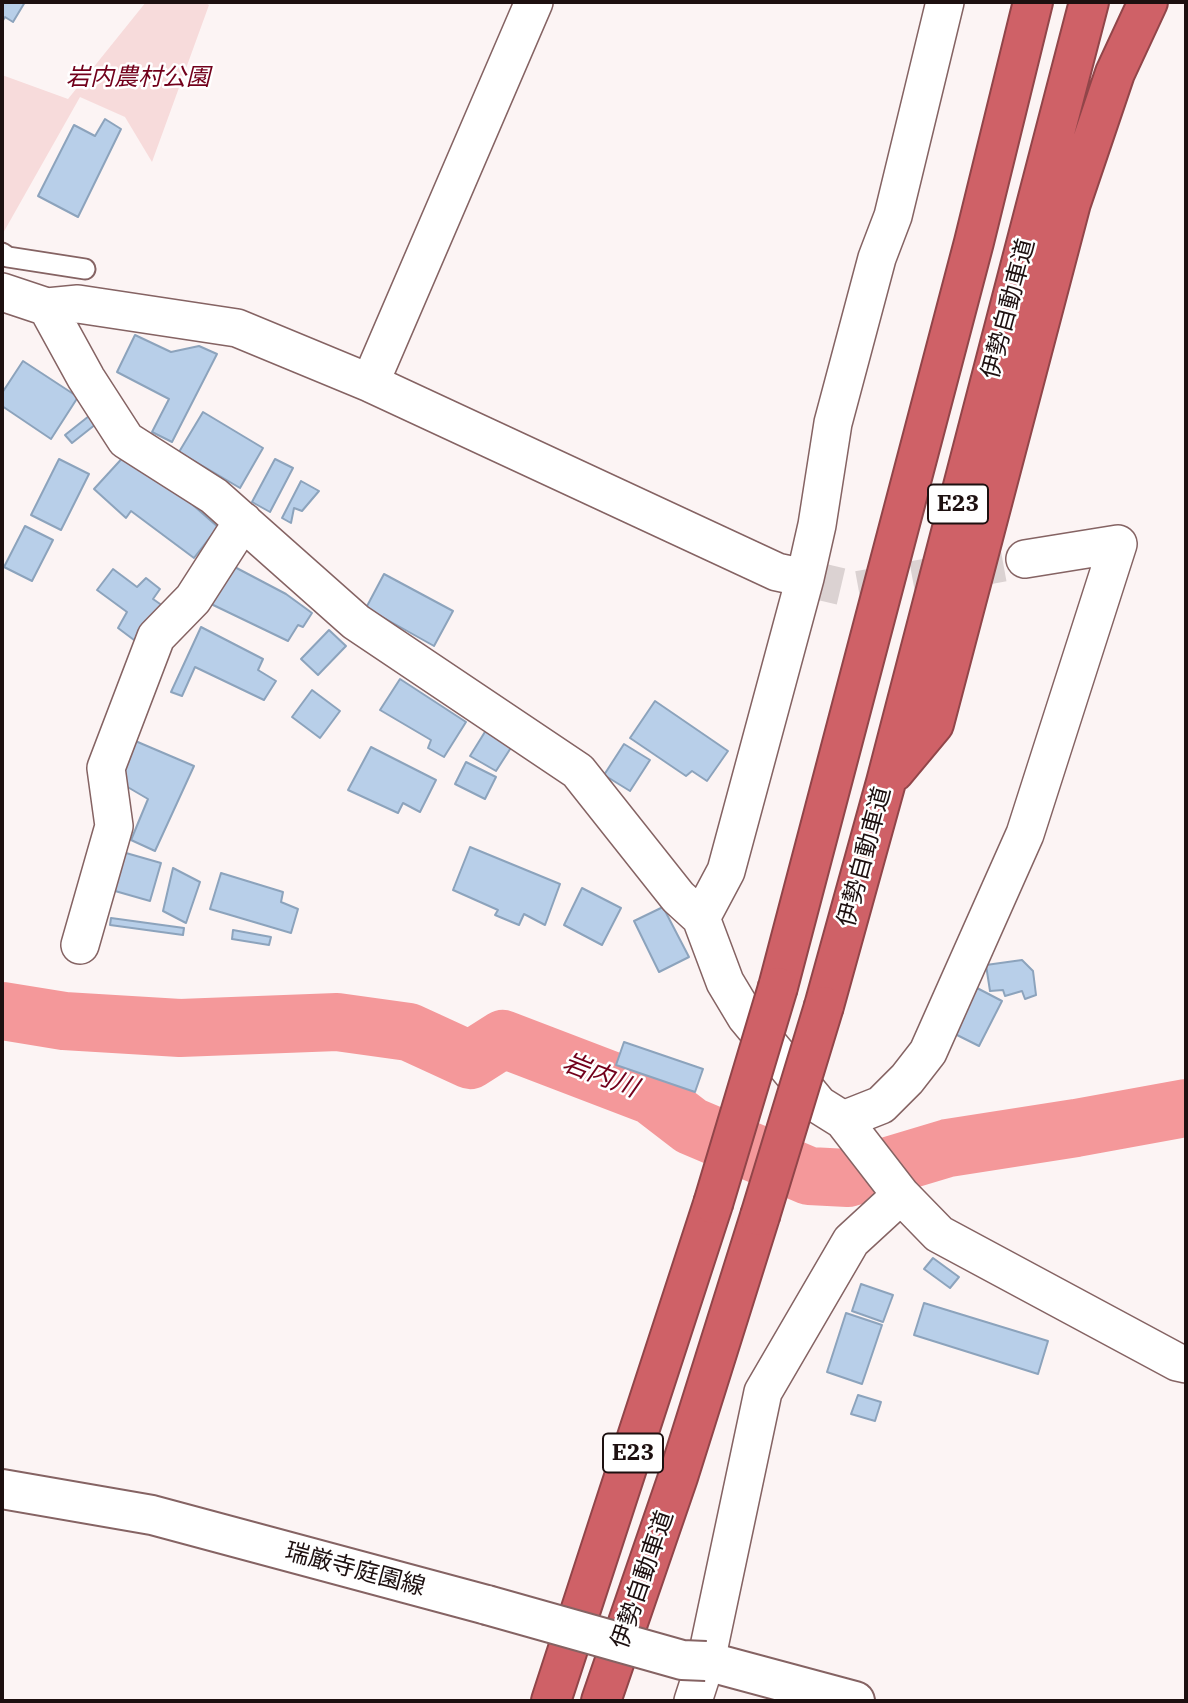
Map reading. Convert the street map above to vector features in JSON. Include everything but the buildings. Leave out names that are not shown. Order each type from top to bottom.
[{"type":"highway","name":"伊勢自動車道","points":[[551,1701],[713,1204],[778,987],[974,242],[1033,2]]},
{"type":"highway","name":"伊勢自動車道","points":[[601,1701],[678,1477],[824,1006],[886,782],[1089,2]]},
{"type":"highway","points":[[886,782],[934,723],[1071,203],[1115,73],[1149,2]]},
{"type":"main road","name":"瑞厳寺庭園線","points":[[2,1489],[152,1515],[682,1660],[706,1661],[855,1701]]},
{"type":"street","points":[[370,383],[534,2]]},
{"type":"street","points":[[701,918],[726,870],[805,578],[817,525],[833,423],[877,258],[893,216],[945,2]]},
{"type":"street","points":[[2,292],[47,307],[78,304],[237,328],[370,383],[777,572],[805,578]]},
{"type":"street","points":[[47,307],[86,378],[126,440],[214,496],[356,622],[578,771],[678,897],[701,918],[724,982],[746,1017],[819,1105],[843,1120],[901,1195],[939,1234],[1177,1362],[1186,1364]]},
{"type":"street","points":[[80,945],[114,826],[106,768],[156,637],[193,599],[243,521]]},
{"type":"street","points":[[843,1120],[881,1105],[907,1080],[928,1052],[1025,834],[1118,544],[1025,559]]},
{"type":"street","points":[[693,1701],[706,1661],[763,1392],[851,1241],[901,1195]]},
{"type":"lane","points":[[2,253],[8,257],[85,269]]},
{"type":"green space","name":"岩内農村公園","points":[[146,2],[204,2],[209,5],[152,162],[125,117],[80,97],[2,235],[2,75],[68,99]]},
{"type":"waterway","name":"岩内川","points":[[2,1011],[64,1021],[180,1028],[337,1022],[409,1032],[470,1060],[503,1039],[652,1096],[691,1126],[809,1176],[848,1178],[948,1148],[1186,1108]]},
{"type":"tunnel","points":[[805,578],[856,590],[1025,559]]}]
